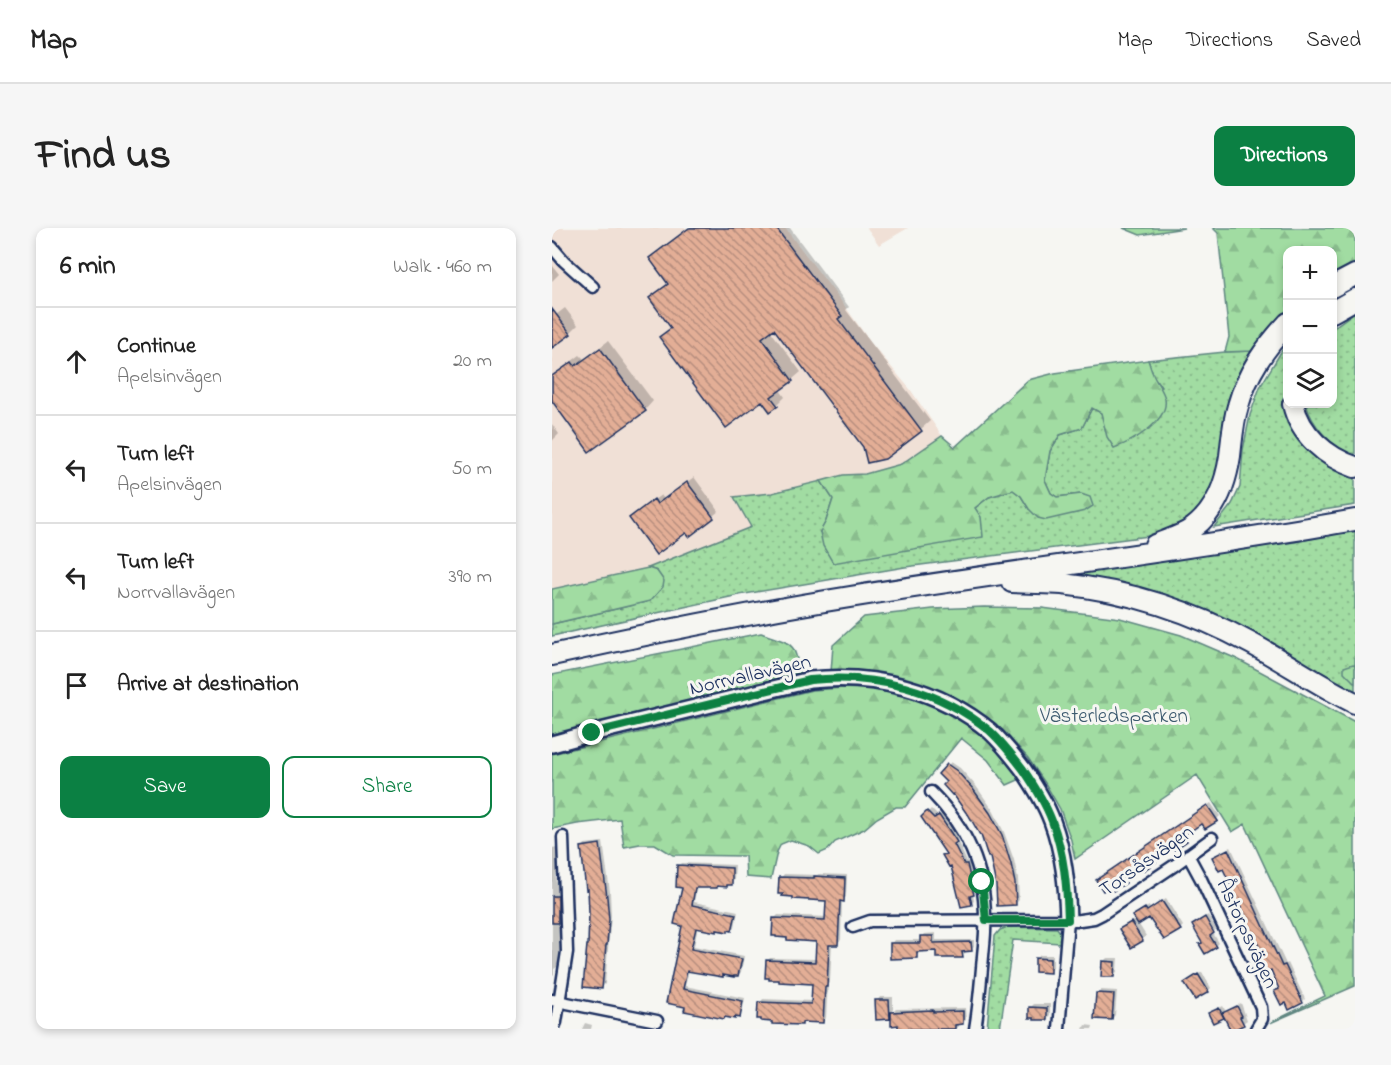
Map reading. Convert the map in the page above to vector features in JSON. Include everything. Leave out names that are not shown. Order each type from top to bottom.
[{"type":"highway","points":[[1337,284],[1355,275]]},
{"type":"highway","points":[[1337,309],[1355,299]]},
{"type":"highway","points":[[1155,545],[1193,528],[1215,504],[1226,475],[1237,407],[1246,382],[1257,362],[1283,328]]},
{"type":"highway","points":[[1294,408],[1304,430],[1315,444],[1335,459],[1355,467]]},
{"type":"highway","points":[[552,642],[698,611],[841,585],[951,569],[1155,545],[1355,512]]},
{"type":"highway","points":[[552,655],[745,615],[860,595],[1241,540],[1355,520]]},
{"type":"highway","points":[[980,578],[999,582],[1064,584],[1159,603],[1203,620],[1251,643],[1355,703]]},
{"type":"street","points":[[552,247],[564,261],[593,286]]},
{"type":"street","name":"Norrvallavägen","points":[[552,744],[810,680],[868,679],[893,683],[918,691],[969,716],[991,732],[1007,748],[1036,787],[1051,819],[1061,852],[1065,872],[1068,920]]},
{"type":"street","points":[[931,792],[951,815],[969,842],[982,882],[986,920],[975,1029]]},
{"type":"street","points":[[553,1029],[556,1022],[555,1001],[564,970],[567,935],[563,837]]},
{"type":"street","name":"Torsåsvägen","points":[[853,927],[870,921],[1088,920],[1102,914],[1212,838]]},
{"type":"street","name":"Åstorpsvägen","points":[[1188,855],[1261,1007],[1263,1019],[1256,1029]]},
{"type":"street","points":[[1059,1029],[1068,920]]},
{"type":"street","points":[[555,1001],[657,1022]]},
{"type":"shaded area","points":[[552,228],[785,228],[871,343],[910,389],[942,436],[901,464],[865,474],[843,475],[772,493],[735,497],[751,527],[648,568],[552,589]]},
{"type":"shaded area","points":[[867,228],[908,228],[879,245]]},
{"type":"green space","points":[[1123,228],[1184,228],[1140,235]]},
{"type":"green space","points":[[1213,228],[1355,228],[1355,267],[1337,278],[1337,246],[1283,246],[1283,320],[1252,351],[1225,352],[1229,337],[1218,233]]},
{"type":"green space","points":[[1355,312],[1355,458],[1325,436],[1307,408],[1337,408],[1337,325]]},
{"type":"green space","points":[[1283,349],[1283,408],[1291,408],[1327,464],[1344,474],[1355,477],[1355,505],[1214,527],[1232,504],[1240,487],[1243,450],[1250,415],[1260,387]]},
{"type":"green space","points":[[1252,351],[1237,376],[1224,417],[1215,486],[1195,518],[1157,535],[905,567],[739,595],[552,636],[552,624],[650,601],[657,571],[648,568],[751,527],[734,497],[772,493],[821,481],[833,499],[820,532],[982,537],[980,517],[975,508],[989,497],[1013,490],[1021,496],[1029,509],[1081,494],[1057,497],[1051,493],[1045,480],[1050,451],[1060,435],[1082,428],[1092,408],[1101,413],[1161,387],[1153,375],[1148,360]]},
{"type":"green space","points":[[1148,360],[1163,392],[1165,407],[1148,430],[1114,448],[1107,437],[1101,413],[1092,408],[1082,428],[1060,435],[1050,451],[1045,480],[1051,493],[1057,497],[1081,494],[1090,497],[1093,506],[1085,511],[1046,520],[1038,518],[1021,496],[1013,490],[989,497],[975,508],[981,517],[983,537],[833,563],[823,546],[820,532],[833,499],[821,481],[843,475],[865,474],[901,464],[942,436],[955,447],[1028,380],[1055,373]]},
{"type":"green space","points":[[1355,530],[1355,693],[1249,632],[1034,577],[1295,542]]},
{"type":"green space","points":[[648,568],[657,571],[664,581],[663,587],[650,601],[552,624],[552,589]]},
{"type":"green space","name":"Västerledsparken","points":[[1042,608],[1120,618],[1181,635],[1237,659],[1355,722],[1355,986],[1270,1023],[1325,996],[1245,824],[1232,832],[1197,775],[1075,859],[1060,809],[1028,758],[1003,730],[962,703],[915,682],[877,674],[831,672],[833,645],[864,617],[933,609]]},
{"type":"green space","points":[[761,633],[791,646],[796,656],[800,676],[552,740],[552,675]]},
{"type":"green space","points":[[1355,665],[1355,683],[1344,672],[1344,667]]},
{"type":"green space","points":[[844,688],[895,694],[950,713],[991,741],[1023,778],[1007,785],[988,760],[961,738],[905,807],[896,807],[864,829],[835,842],[828,850],[819,854],[809,846],[791,840],[781,844],[771,879],[746,877],[745,856],[673,855],[655,844],[624,847],[620,819],[552,829],[552,754],[812,690]]},
{"type":"green space","points":[[1008,927],[1057,928],[1062,935],[1060,943],[1013,940],[1000,1029],[987,1029],[995,936],[1000,930]]},
{"type":"building","points":[[689,228],[776,228],[842,316],[838,319],[922,431],[885,459],[867,463],[863,447],[774,329],[762,338],[793,381],[771,397],[778,406],[770,412],[762,401],[726,428],[659,337],[671,328],[649,298],[668,284],[649,258]]},
{"type":"building","points":[[552,309],[571,334],[552,348]]},
{"type":"building","points":[[600,348],[646,411],[589,452],[552,401],[552,376],[572,362],[575,366]]},
{"type":"building","points":[[687,482],[714,518],[689,537],[686,533],[656,555],[629,518],[654,499],[657,504]]},
{"type":"building","points":[[947,764],[957,771],[973,789],[1002,835],[1015,883],[1016,905],[997,906],[996,885],[990,857],[988,857],[981,835],[953,794],[943,785],[946,782],[938,774]]},
{"type":"building","points":[[1207,805],[1218,821],[1205,829],[1201,824],[1184,836],[1187,841],[1174,850],[1171,845],[1153,857],[1156,862],[1143,871],[1140,867],[1123,878],[1126,883],[1113,891],[1110,887],[1103,891],[1096,880]]},
{"type":"building","points":[[927,811],[934,818],[939,815],[957,842],[954,844],[964,864],[967,864],[974,895],[970,896],[972,905],[961,907],[951,866],[949,867],[942,855],[946,854],[921,817]]},
{"type":"building","points":[[600,844],[609,919],[602,989],[583,987],[589,913],[588,889],[586,890],[581,847]]},
{"type":"building","points":[[1228,849],[1282,966],[1285,965],[1303,1003],[1289,1010],[1286,1003],[1281,1005],[1274,991],[1279,989],[1271,970],[1265,973],[1258,958],[1263,956],[1254,936],[1249,939],[1242,924],[1248,922],[1239,902],[1234,905],[1227,890],[1232,888],[1223,869],[1219,871],[1212,857]]},
{"type":"building","points":[[677,865],[732,868],[732,885],[695,888],[692,905],[736,914],[732,931],[717,930],[717,932],[696,928],[691,949],[742,959],[738,976],[723,975],[723,977],[687,971],[683,989],[743,1001],[740,1018],[725,1017],[724,1019],[684,1011],[685,1007],[666,1003],[682,926],[674,924],[682,888],[676,887]]},
{"type":"building","points":[[814,876],[845,878],[844,902],[840,901],[838,945],[829,945],[823,1023],[802,1022],[802,1025],[772,1024],[772,1022],[761,1021],[757,1019],[758,1002],[811,1004],[812,984],[779,982],[779,980],[765,978],[766,960],[815,962],[816,942],[787,940],[787,938],[772,936],[773,918],[825,920],[826,901],[793,899],[793,897],[778,894],[779,877],[814,878]]},
{"type":"building","points":[[552,896],[558,896],[558,923],[552,923]]},
{"type":"building","points":[[1162,901],[1181,930],[1164,940],[1149,918],[1138,925],[1132,916],[1145,908],[1147,911]]},
{"type":"building","points":[[1205,917],[1214,933],[1210,936],[1217,947],[1205,954],[1192,925]]},
{"type":"building","points":[[1131,922],[1143,941],[1131,948],[1119,929]]},
{"type":"building","points":[[920,936],[933,936],[933,943],[971,942],[972,951],[962,952],[963,958],[936,958],[936,951],[917,952],[917,958],[890,959],[890,943],[920,943]]},
{"type":"building","points":[[1035,958],[1050,959],[1050,973],[1035,972]]},
{"type":"building","points":[[1102,961],[1115,962],[1114,977],[1101,977]]},
{"type":"building","points":[[1198,974],[1209,992],[1195,1000],[1184,983]]},
{"type":"building","points":[[1096,993],[1114,994],[1112,1020],[1094,1019]]},
{"type":"building","points":[[875,1000],[889,1000],[890,1019],[876,1020]]},
{"type":"building","points":[[1237,1006],[1244,1025],[1230,1029],[1222,1013]]},
{"type":"building","points":[[1029,1007],[1047,1008],[1047,1020],[1029,1018]]},
{"type":"building","points":[[1219,1008],[1224,1018],[1213,1023],[1208,1013]]},
{"type":"building","points":[[933,1010],[933,1012],[963,1011],[963,1024],[955,1025],[955,1029],[898,1029],[898,1025],[891,1026],[891,1012]]},
{"type":"route","points":[[592,733],[810,680],[868,679],[893,683],[918,691],[969,716],[991,732],[1007,748],[1036,787],[1051,819],[1061,852],[1065,872],[1068,920],[986,920],[982,882]]}]
